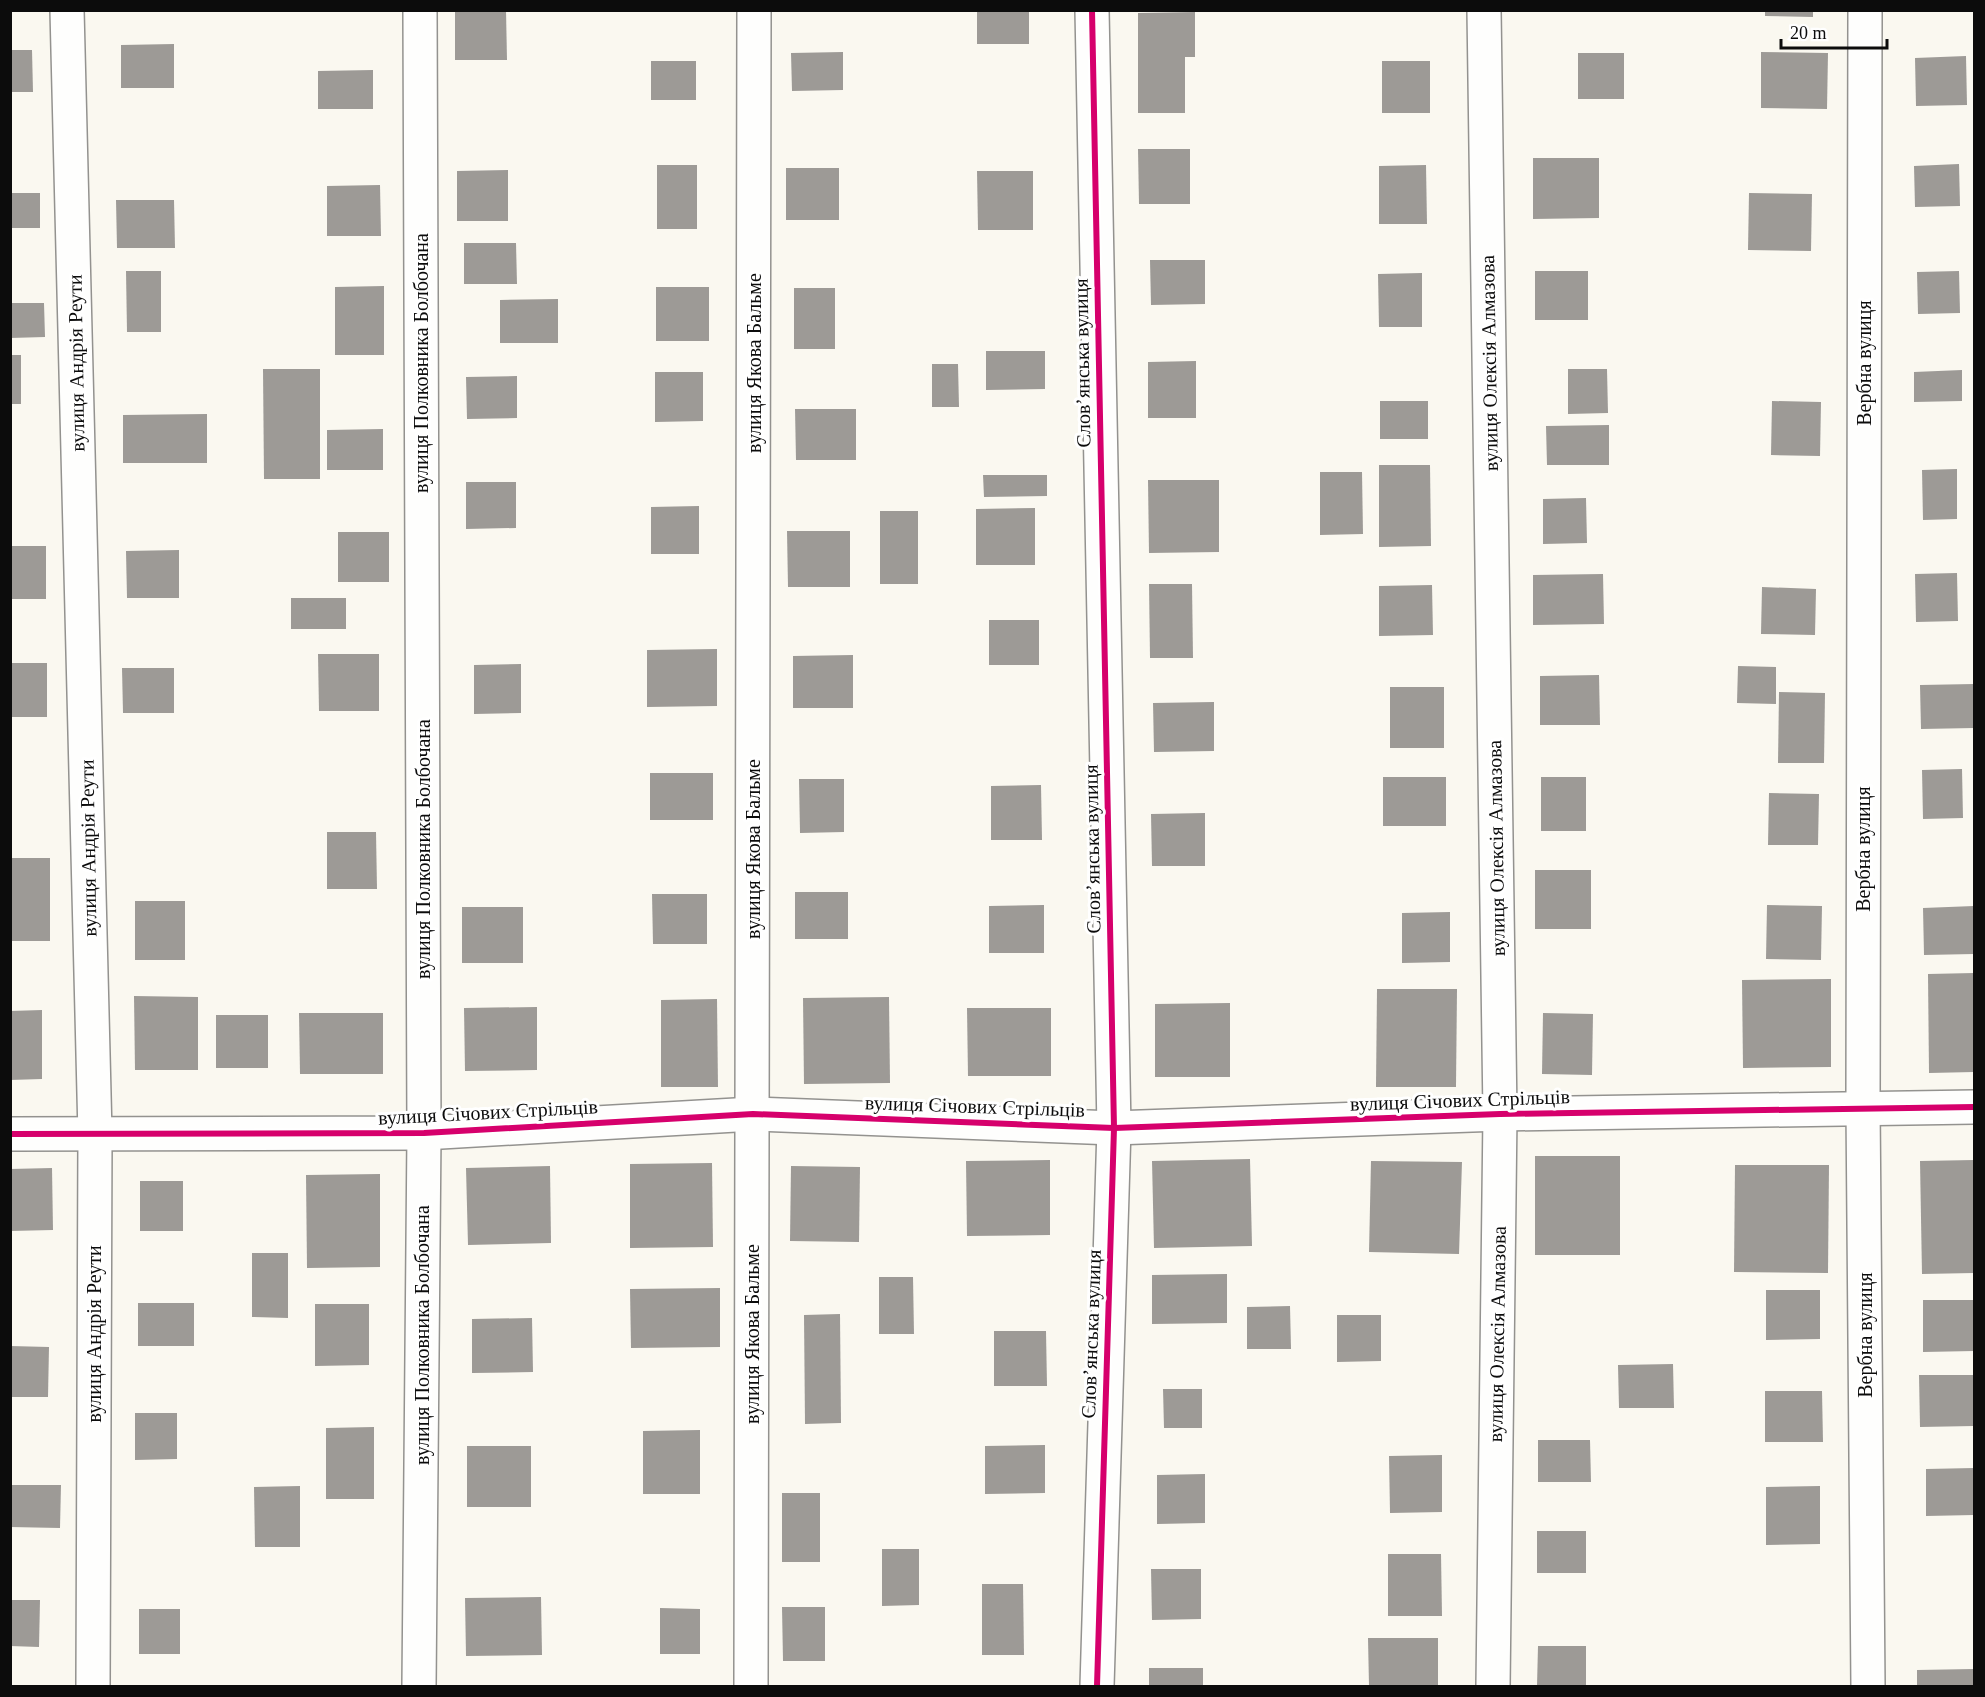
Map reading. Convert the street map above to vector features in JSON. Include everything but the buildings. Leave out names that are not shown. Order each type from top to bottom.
[{"type":"street","name":"вулиця Андрія Реути","points":[[67,10],[95,1134],[93,1686]]},
{"type":"street","name":"вулиця Полковника Болбочана","points":[[419,1686],[424,1133],[420,10]]},
{"type":"street","name":"вулиця Якова Бальме","points":[[751,1686],[754,10]]},
{"type":"street","name":"Словʼянська вулиця","points":[[1092,10],[1114,1128],[1097,1686]]},
{"type":"street","name":"вулиця Олексія Алмазова","points":[[1484,10],[1500,1114],[1493,1686]]},
{"type":"street","name":"Вербна вулиця","points":[[1865,10],[1863,1107],[1868,1686]]},
{"type":"street","name":"вулиця Січових Стрільців","points":[[10,1134],[424,1133],[753,1114],[1114,1128],[1500,1114],[1974,1107]]},
{"type":"cycle path","points":[[1092,10],[1114,1128],[1097,1686]]},
{"type":"cycle path","points":[[10,1134],[424,1133],[753,1114],[1114,1128],[1500,1114],[1974,1107]]}]
